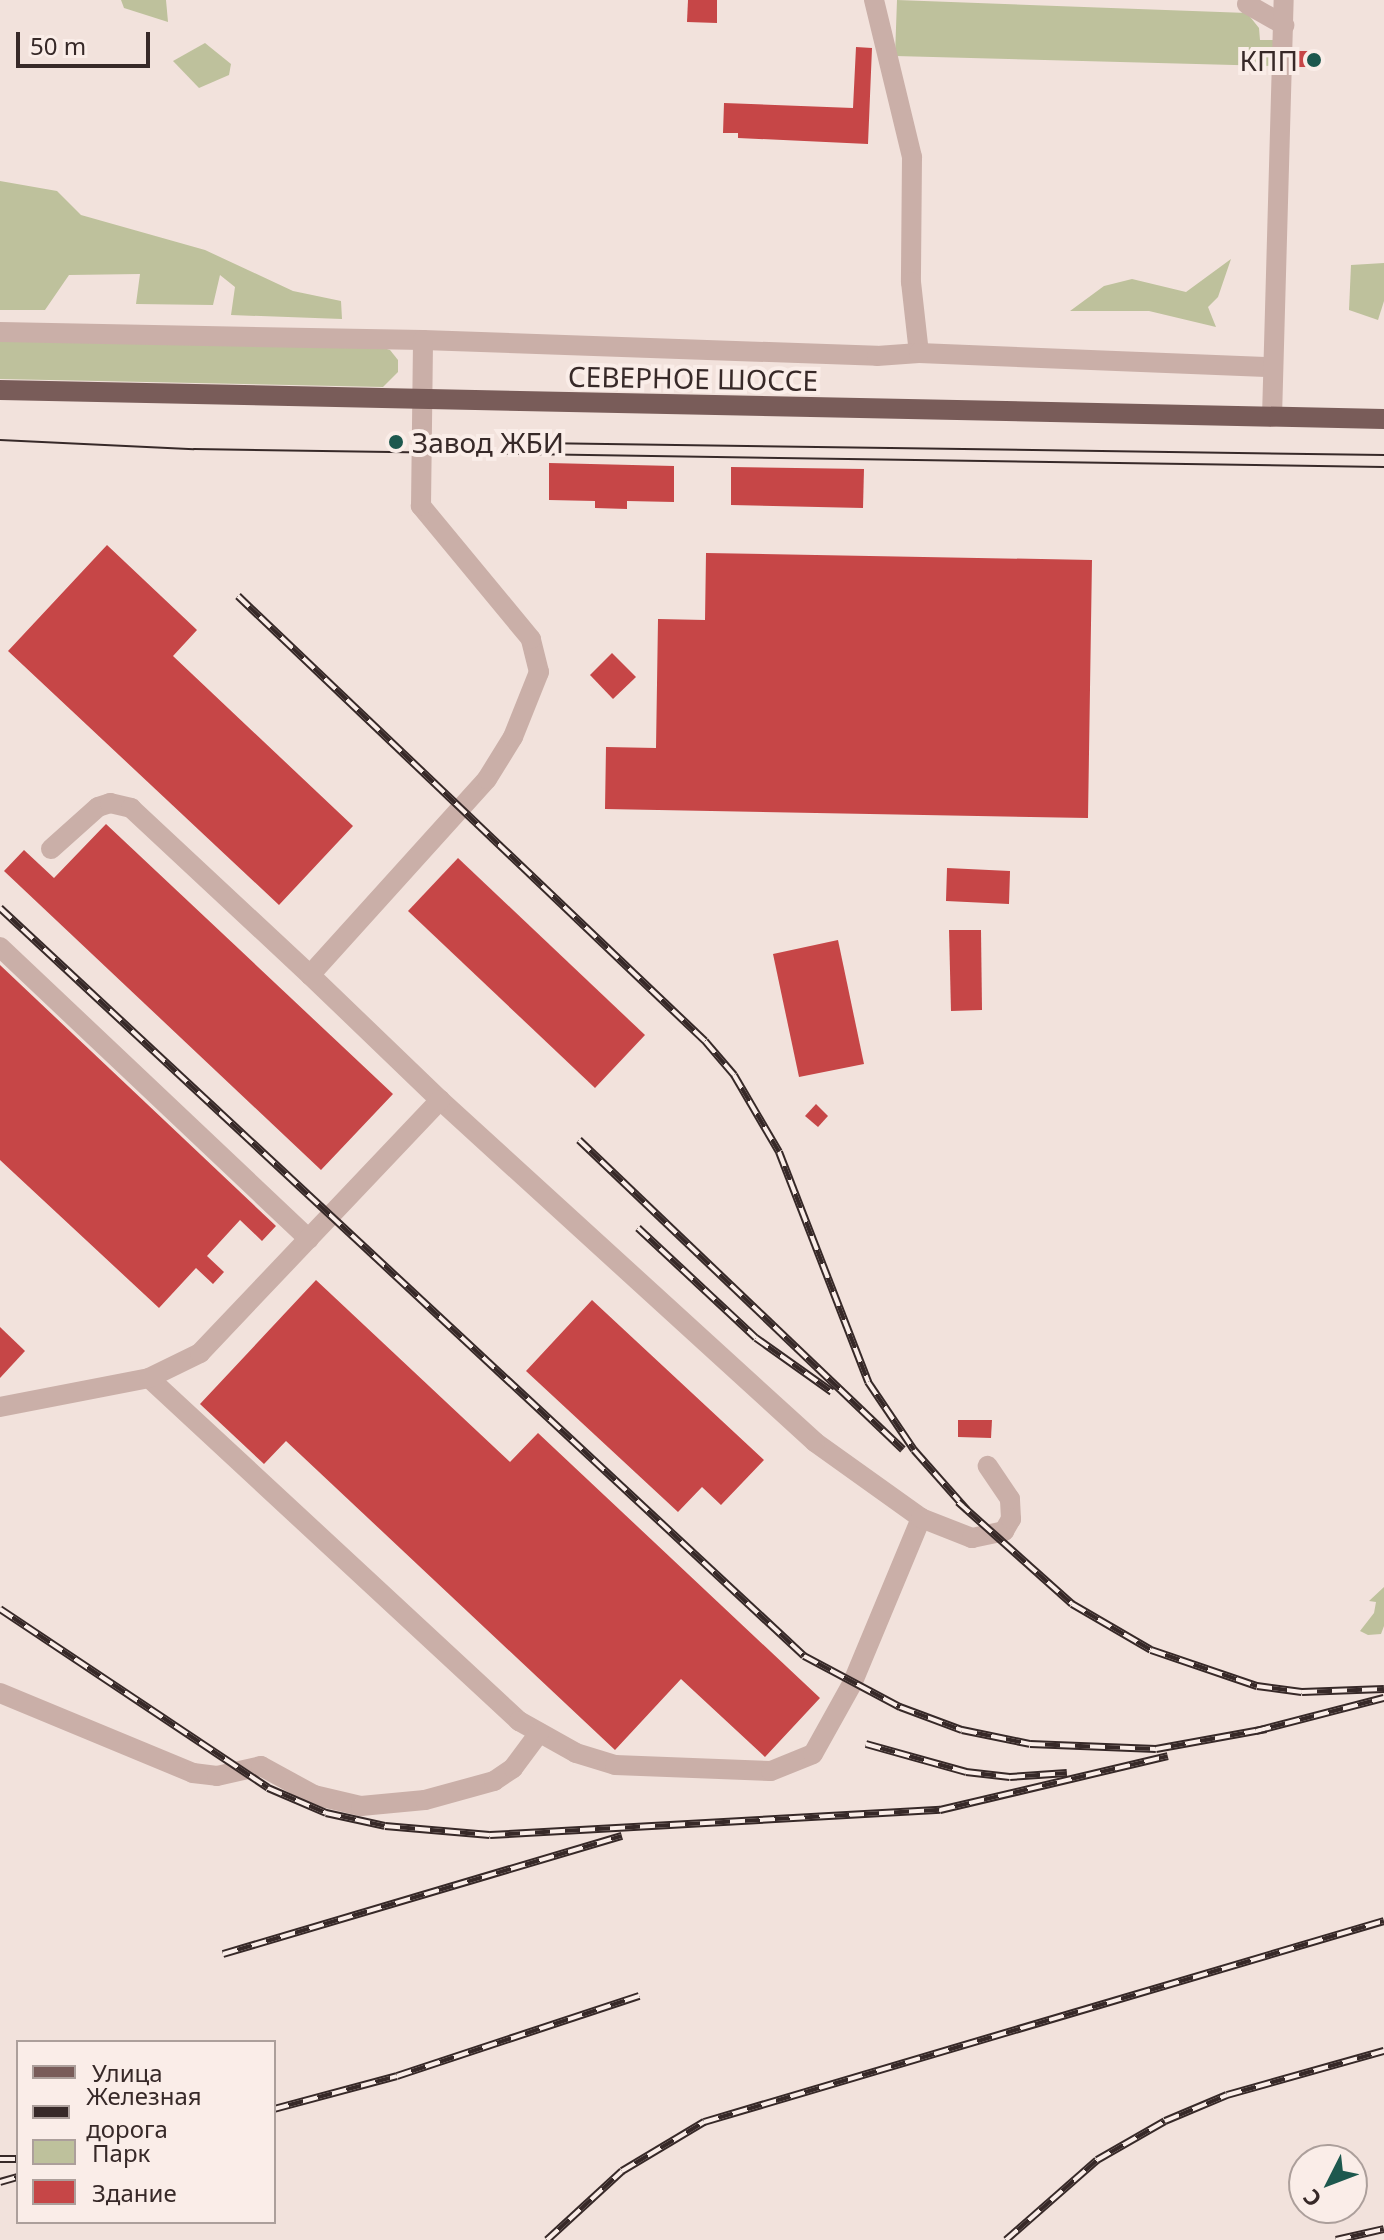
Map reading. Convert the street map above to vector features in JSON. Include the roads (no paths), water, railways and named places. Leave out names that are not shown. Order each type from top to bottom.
[{"type":"main road","name":"СЕВЕРНОЕ ШОССЕ","points":[[0,390],[1384,419]]},
{"type":"lane","points":[[874,0],[877,32],[902,106],[912,157],[911,282],[919,353]]},
{"type":"lane","points":[[1272,417],[1284,0]]},
{"type":"lane","points":[[1247,4],[1284,25]]},
{"type":"lane","points":[[0,332],[423,340],[877,356],[919,353],[1273,367]]},
{"type":"lane","points":[[310,975],[487,779],[513,737],[539,672],[531,639],[421,506],[425,400],[423,340]]},
{"type":"lane","points":[[51,849],[98,807],[110,803],[131,808],[440,1100],[815,1442],[921,1518],[972,1538],[1004,1531],[1011,1519],[1010,1499],[988,1466]]},
{"type":"lane","points":[[0,947],[309,1239]]},
{"type":"lane","points":[[0,1407],[149,1378],[200,1353],[440,1100]]},
{"type":"lane","points":[[149,1378],[497,1702],[539,1733],[595,1760],[636,1768],[771,1771],[803,1761],[820,1746],[852,1684],[921,1518]]},
{"type":"lane","points":[[0,1693],[193,1773],[217,1776],[261,1766],[314,1795],[361,1806],[425,1800],[494,1781],[513,1768],[539,1733]]},
{"type":"tram line","points":[[0,440],[194,449],[1384,467]]},
{"type":"tram line","points":[[536,443],[1384,455]]},
{"type":"railway","points":[[238,596],[705,1041],[734,1075],[779,1152],[868,1382],[914,1450],[967,1510]]},
{"type":"railway","points":[[0,908],[804,1656],[900,1707],[962,1730],[1030,1744],[1156,1749],[1266,1729]]},
{"type":"railway","points":[[579,1140],[903,1450]]},
{"type":"railway","points":[[638,1228],[756,1338],[832,1392]]},
{"type":"railway","points":[[958,1502],[1072,1604],[1151,1650],[1257,1686],[1302,1692],[1384,1689]]},
{"type":"railway","points":[[0,1609],[268,1788],[326,1813],[385,1826],[490,1835],[940,1810],[1168,1756]]},
{"type":"railway","points":[[1256,1731],[1384,1698]]},
{"type":"railway","points":[[866,1744],[966,1772],[1010,1777],[1067,1773]]},
{"type":"railway","points":[[223,1954],[622,1836]]},
{"type":"railway","points":[[547,2240],[622,2171],[704,2122],[1384,1921]]},
{"type":"railway","points":[[276,2108],[397,2076],[639,1996]]},
{"type":"railway","points":[[1006,2240],[1097,2160],[1165,2121],[1227,2095],[1384,2051]]},
{"type":"railway","points":[[0,2159],[16,2159]]},
{"type":"railway","points":[[0,2182],[16,2178]]},
{"type":"railway","points":[[1336,2240],[1384,2229]]},
{"type":"place","name":"КПП","points":[[1314,60]]},
{"type":"place","name":"Завод ЖБИ","points":[[396,442]]}]
